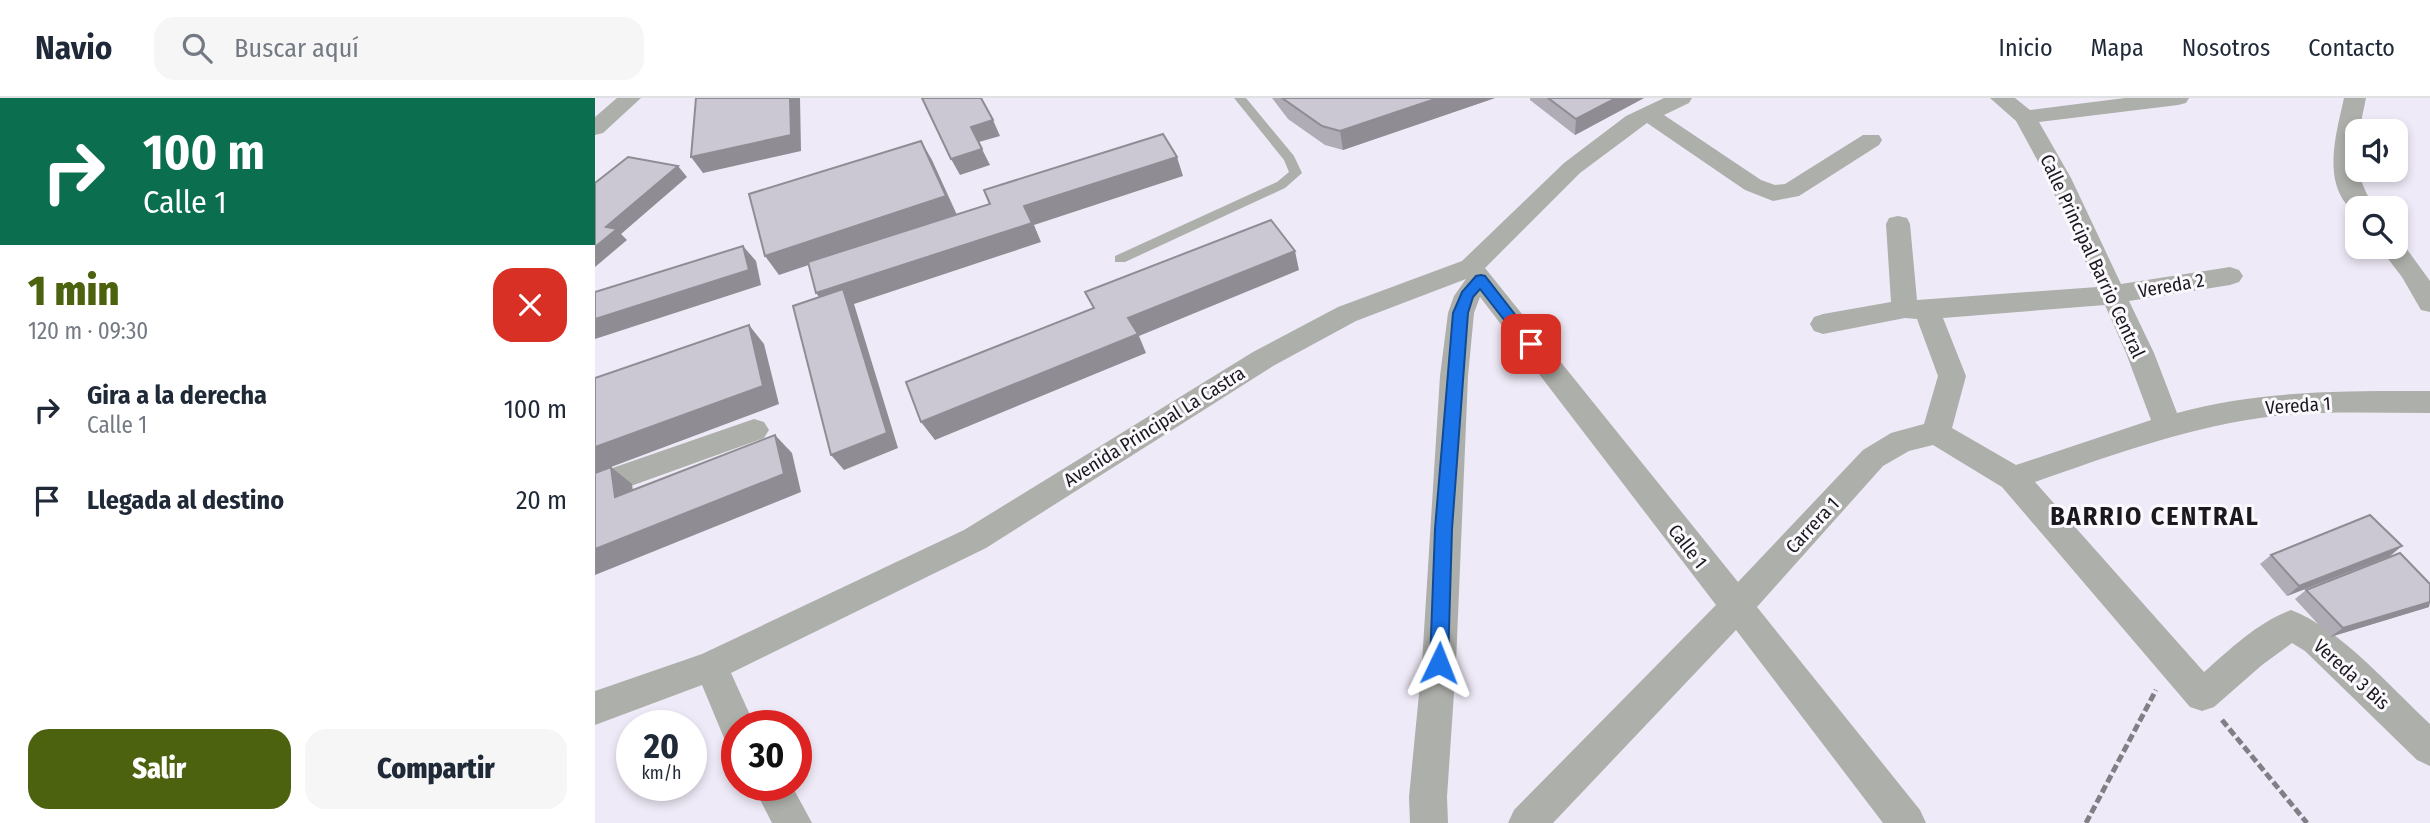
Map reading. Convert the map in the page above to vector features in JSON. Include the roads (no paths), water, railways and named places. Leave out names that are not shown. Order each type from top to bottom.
[{"type":"street","points":[[595,128],[630,98]]},
{"type":"street","name":"Avenida Principal La Castra","points":[[595,708],[711,666],[975,539],[1263,359],[1347,314],[1476,273],[1572,167],[1635,121],[1681,98]]},
{"type":"street","name":"Calle Principal Barrio Central","points":[[2001,98],[2025,117],[2059,178],[2140,353],[2168,427]]},
{"type":"street","points":[[2025,117],[2178,98]]},
{"type":"street","points":[[2354,196],[2349,189],[2343,159],[2347,127],[2355,98]]},
{"type":"street","points":[[1649,115],[1752,185],[1773,193],[1791,191],[1871,140]]},
{"type":"street","points":[[1898,224],[1916,309],[1952,376],[1936,433],[2013,478],[2168,427]]},
{"type":"street","points":[[2400,259],[2430,303]]},
{"type":"street","points":[[1429,823],[1428,797],[1439,663],[1454,376],[1461,313],[1476,273]]},
{"type":"street","name":"Calle 1","points":[[1476,273],[1907,823]]},
{"type":"street","name":"Vereda 2","points":[[1823,324],[1916,309],[2112,296],[2230,276]]},
{"type":"street","name":"Vereda 1","points":[[2168,427],[2244,410],[2297,403],[2430,402]]},
{"type":"street","points":[[595,487],[754,430]]},
{"type":"street","name":"Carrera 1","points":[[1527,823],[1736,607],[1874,458],[1901,441],[1936,433]]},
{"type":"street","name":"Vereda 3 Bis","points":[[2013,478],[2202,695],[2250,654],[2291,625],[2317,640],[2430,748]]},
{"type":"street","points":[[711,666],[730,710]]},
{"type":"street","points":[[780,801],[793,823]]},
{"type":"lane","points":[[1120,259],[1281,185],[1296,173],[1290,159],[1240,98]]},
{"type":"district","name":"BARRIO CENTRAL","points":[[2155,516]]}]
